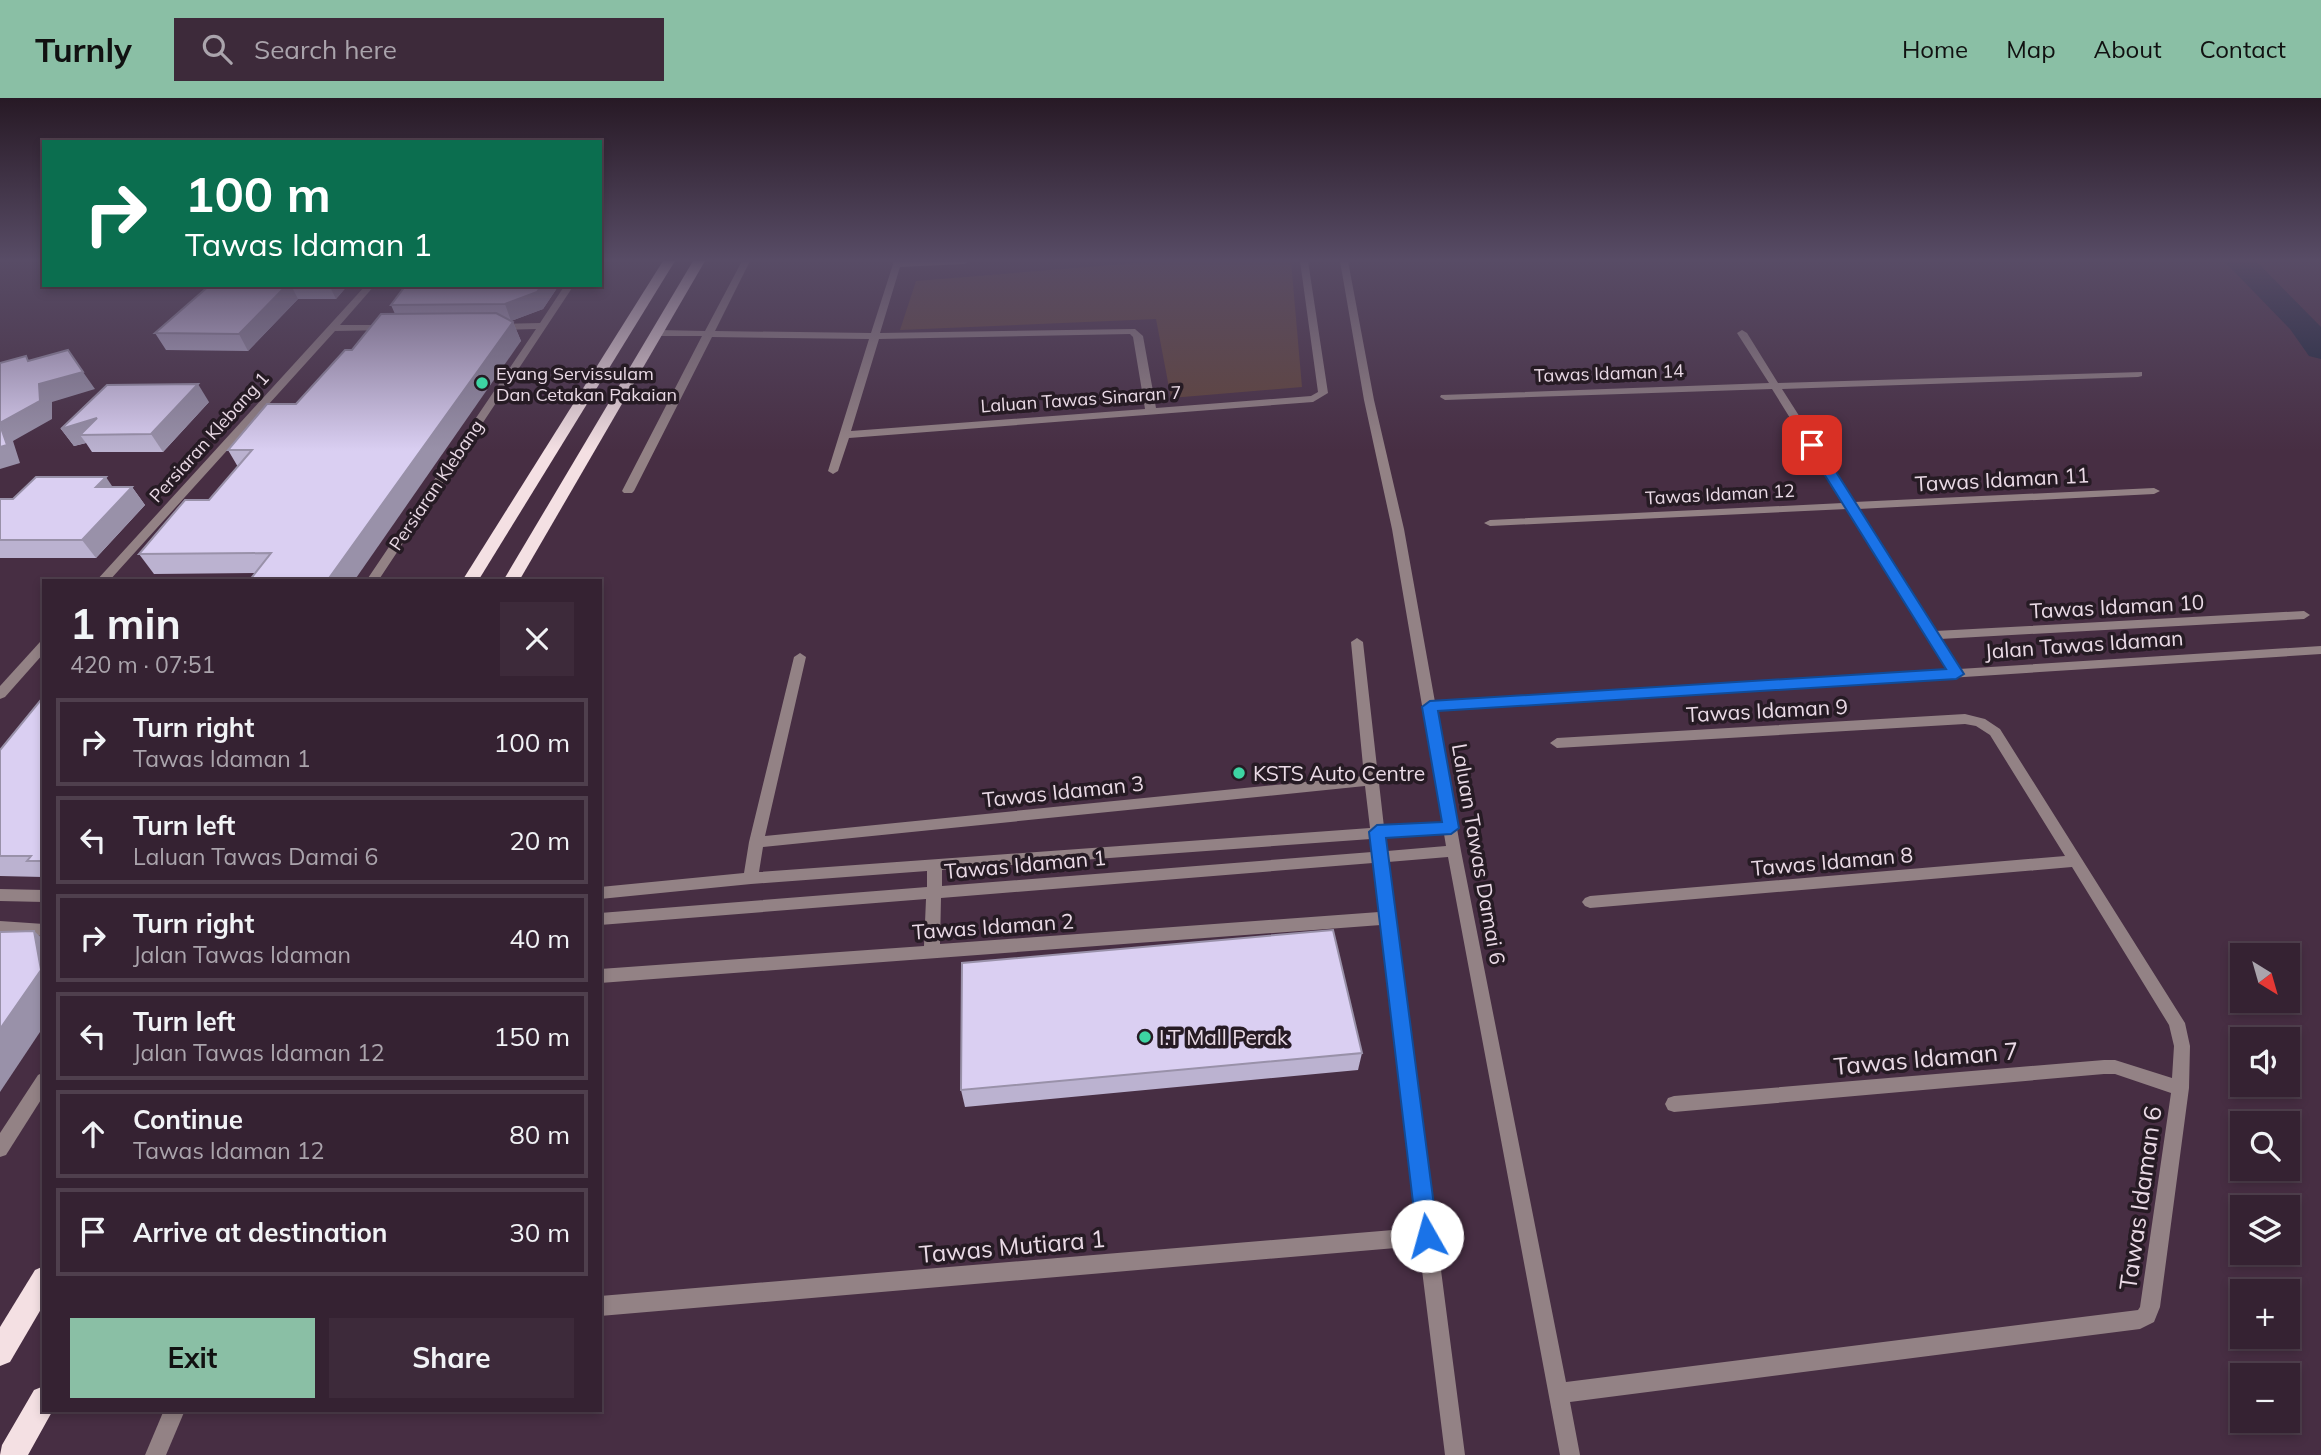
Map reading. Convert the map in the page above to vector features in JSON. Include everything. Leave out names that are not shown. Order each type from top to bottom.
[{"type":"highway","points":[[471,579],[629,324]]},
{"type":"highway","points":[[512,579],[664,324]]},
{"type":"highway","points":[[0,1352],[42,1282]]},
{"type":"highway","points":[[12,1455],[42,1403]]},
{"type":"street","name":"Persiaran Klebang 1","points":[[104,579],[334,324]]},
{"type":"street","points":[[628,491],[715,324]]},
{"type":"street","points":[[834,471],[879,324]]},
{"type":"street","name":"Laluan Tawas Sinaran 7","points":[[845,435],[1313,399],[1323,393],[1313,324]]},
{"type":"street","name":"Laluan Tawas Damai 6","points":[[1355,324],[1398,529],[1454,851],[1570,1455]]},
{"type":"street","points":[[482,328],[542,326]]},
{"type":"street","name":"Persiaran Klebang","points":[[373,579],[542,326]]},
{"type":"street","points":[[331,328],[394,328]]},
{"type":"street","points":[[659,333],[875,336],[1132,331],[1138,336],[1151,411]]},
{"type":"street","points":[[1742,333],[1956,674]]},
{"type":"street","name":"Tawas Idaman 14","points":[[1445,397],[2138,373]]},
{"type":"street","name":"Tawas Idaman 11","points":[[1850,505],[2154,491]]},
{"type":"street","name":"Tawas Idaman 12","points":[[1490,523],[1850,505]]},
{"type":"street","name":"Tawas Idaman 10","points":[[1932,635],[2304,615]]},
{"type":"street","points":[[1356,642],[1374,780],[1377,832],[1455,1455]]},
{"type":"street","points":[[0,694],[42,647]]},
{"type":"street","name":"Jalan Tawas Idaman","points":[[1430,707],[2321,650]]},
{"type":"street","points":[[751,878],[756,842],[800,657]]},
{"type":"street","name":"Tawas Idaman 9","points":[[1557,743],[1965,719],[1980,722]]},
{"type":"street","name":"Tawas Idaman 6","points":[[1558,1393],[2140,1319],[2147,1315],[2180,1088],[2182,1046],[2177,1023],[1995,732],[1980,722]]},
{"type":"street","name":"Tawas Idaman 3","points":[[756,842],[1374,780]]},
{"type":"street","name":"Tawas Idaman 1","points":[[602,893],[751,878],[1451,828]]},
{"type":"street","name":"Tawas Idaman 1","points":[[602,919],[1454,851]]},
{"type":"street","name":"Tawas Idaman 8","points":[[1590,902],[2077,862]]},
{"type":"street","points":[[932,952],[935,864]]},
{"type":"street","points":[[0,895],[42,896]]},
{"type":"street","name":"Tawas Idaman 2","points":[[602,976],[1388,918]]},
{"type":"street","points":[[0,927],[42,930]]},
{"type":"street","name":"Tawas Idaman 7","points":[[1674,1104],[2104,1067],[2180,1088]]},
{"type":"street","points":[[0,1149],[42,1083]]},
{"type":"street","name":"Tawas Mutiara 1","points":[[602,1306],[1427,1236]]},
{"type":"street","points":[[155,1455],[174,1412]]},
{"type":"shaded area","points":[[902,324],[1032,324],[900,330]]},
{"type":"shaded area","points":[[1157,324],[1297,324],[1302,387],[1171,398]]},
{"type":"building","points":[[165,324],[248,324],[239,334],[155,333]]},
{"type":"building","points":[[373,324],[511,324],[328,579],[251,579],[271,553],[139,554],[185,500],[209,500],[252,450],[228,450],[267,404],[296,404],[345,350],[352,350]]},
{"type":"building","points":[[68,350],[83,372],[39,384],[40,401],[0,423],[0,363],[26,356],[28,361]]},
{"type":"building","points":[[198,384],[151,434],[80,435],[97,418],[61,429],[107,385]]},
{"type":"building","points":[[0,425],[7,445],[0,447]]},
{"type":"building","points":[[36,477],[106,477],[96,487],[132,487],[82,540],[0,540],[0,499],[13,499]]},
{"type":"building","points":[[42,698],[42,861],[27,861],[31,856],[0,856],[0,750]]},
{"type":"building","points":[[1333,930],[1362,1053],[961,1090],[962,963]]},
{"type":"building","points":[[34,931],[41,970],[0,1029],[0,932]]},
{"type":"waterway","points":[[2303,324],[2321,349]]},
{"type":"place","name":"Eyang Servissulam Dan Cetakan Pakaian","points":[[482,383]]},
{"type":"place","name":"KSTS Auto Centre","points":[[1239,773]]},
{"type":"place","name":"I.T Mall Perak","points":[[1145,1037]]},
{"type":"route","points":[[1427,1236],[1377,832],[1451,828],[1430,707],[1956,674],[1812,445]]}]
